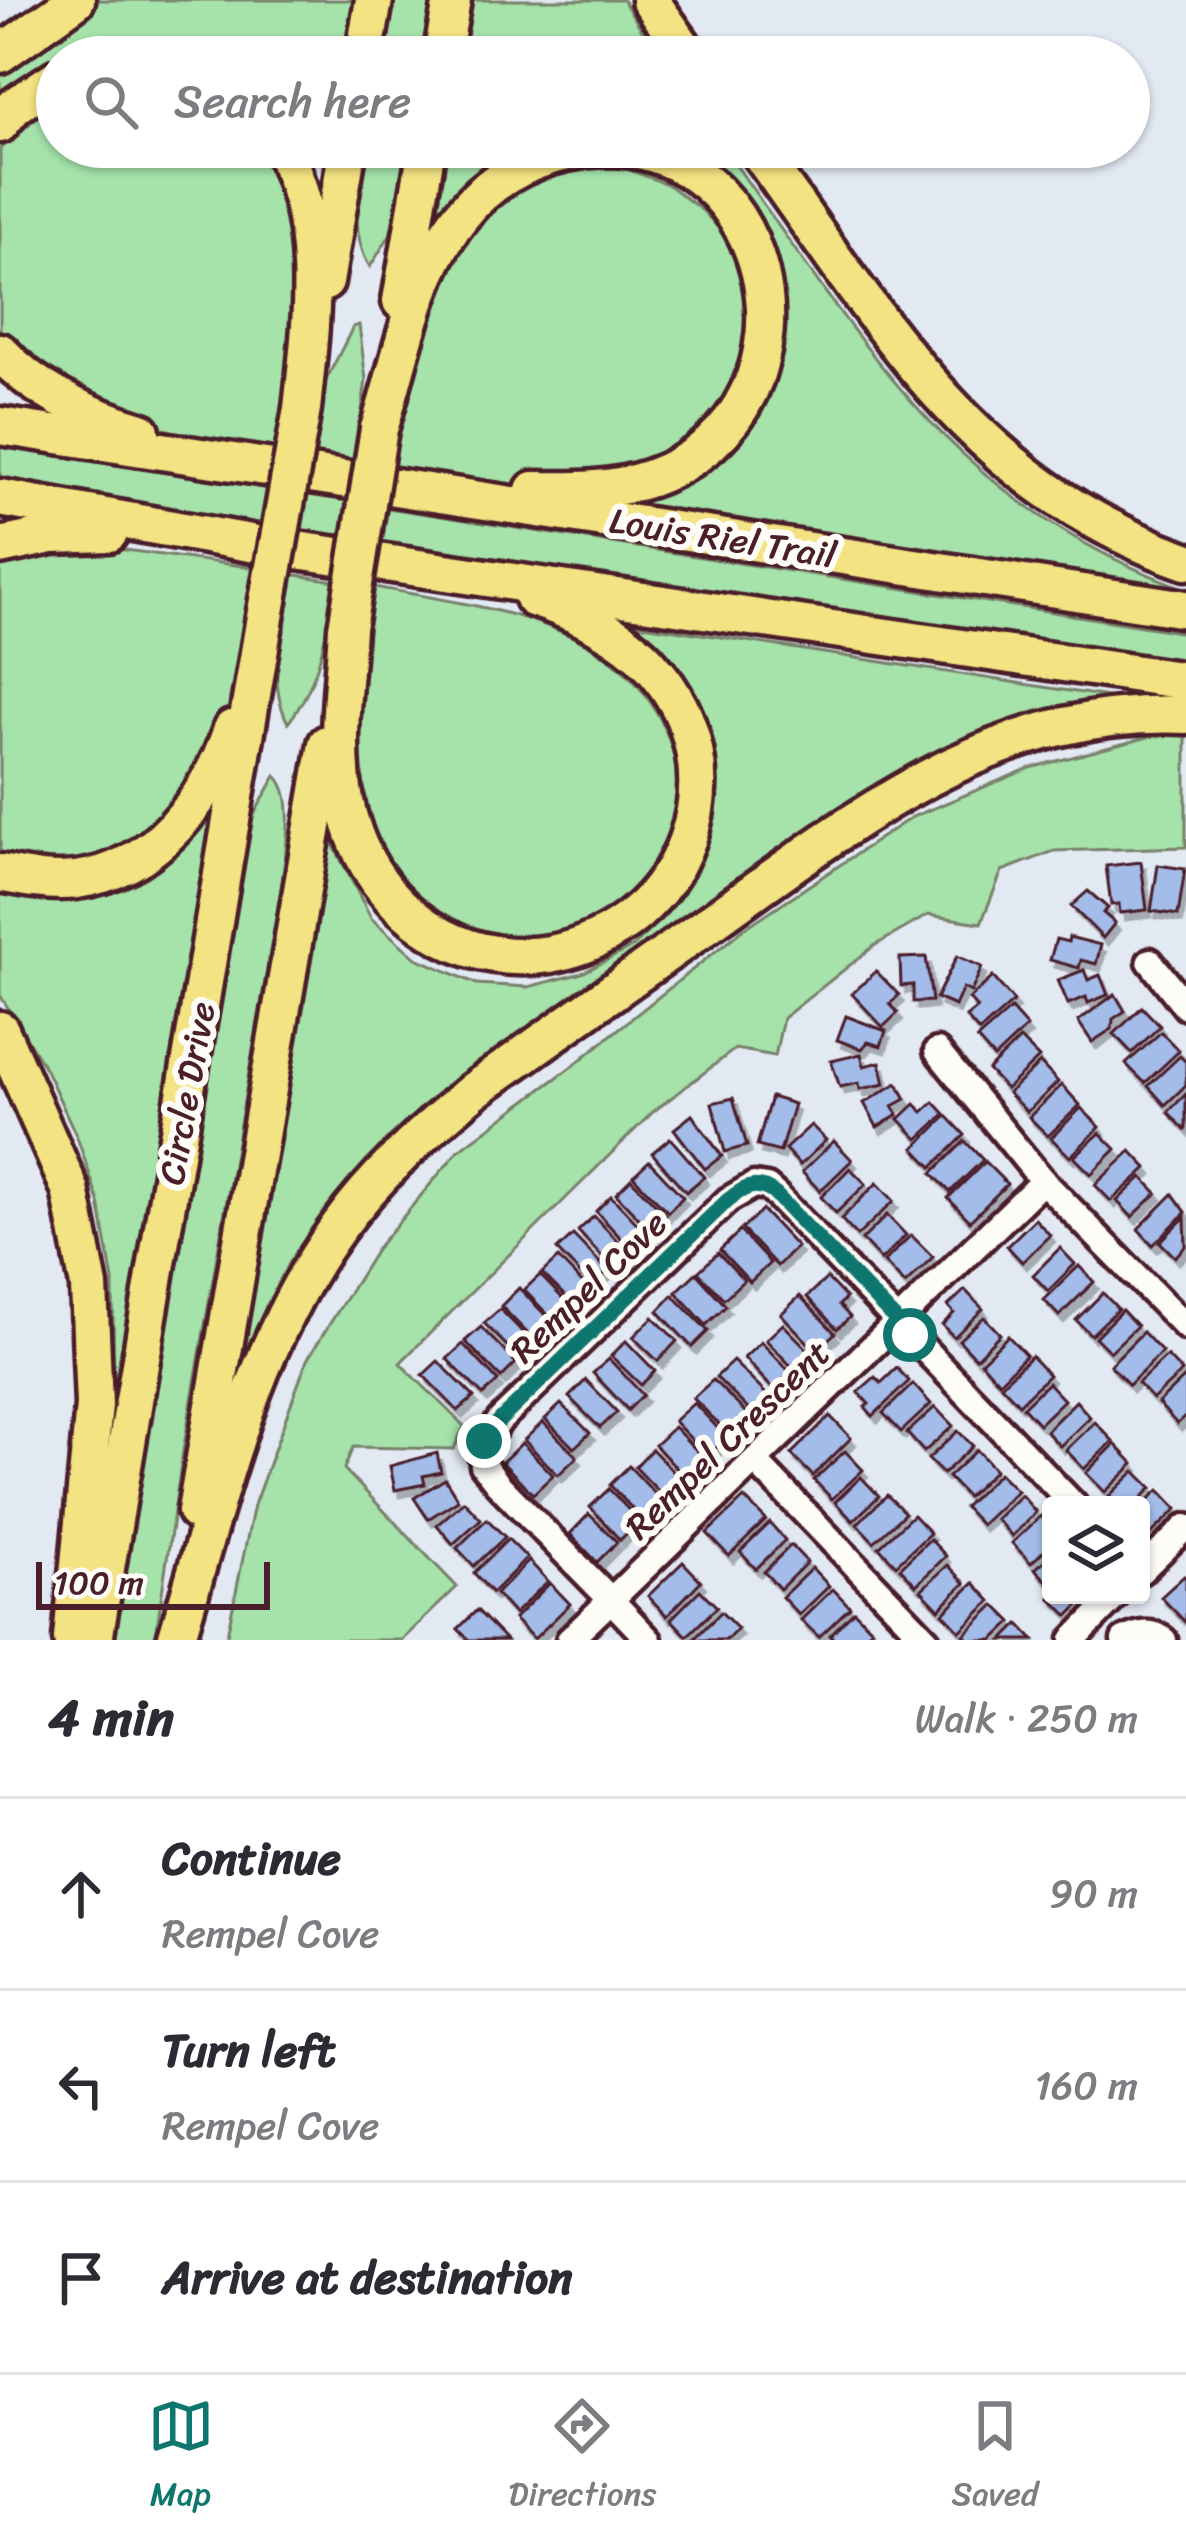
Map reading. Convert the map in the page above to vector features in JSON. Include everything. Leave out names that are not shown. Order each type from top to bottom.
[{"type":"highway","points":[[0,54],[76,0]]},
{"type":"highway","points":[[368,36],[374,0]]},
{"type":"highway","points":[[446,36],[452,0]]},
{"type":"highway","points":[[650,0],[675,36]]},
{"type":"highway","points":[[0,124],[36,92]]},
{"type":"highway","points":[[291,168],[310,245],[311,321],[302,409]]},
{"type":"highway","points":[[302,409],[344,168]]},
{"type":"highway","points":[[176,1640],[253,1160],[423,168]]},
{"type":"highway","points":[[379,429],[428,274],[444,242],[481,194],[522,168]]},
{"type":"highway","points":[[335,477],[574,491],[631,483],[682,462],[728,427],[756,376],[764,345],[765,290],[750,238],[722,196],[684,168]]},
{"type":"highway","points":[[770,168],[902,353],[965,425],[1060,501],[1186,561]]},
{"type":"highway","points":[[0,352],[31,380],[87,413],[259,466]]},
{"type":"highway","name":"Circle Drive","points":[[94,1640],[302,409]]},
{"type":"highway","points":[[0,425],[259,466]]},
{"type":"highway","name":"Louis Riel Trail","points":[[259,466],[1186,609]]},
{"type":"highway","points":[[0,498],[455,574],[545,602],[629,645],[651,665],[681,711],[697,772],[692,826],[656,896],[637,917],[615,932],[566,951],[510,956],[454,942],[388,896],[360,852],[345,802],[340,748],[347,628]]},
{"type":"highway","points":[[0,546],[86,532],[256,544]]},
{"type":"highway","name":"Louis Riel Trail","points":[[455,574],[1186,681]]},
{"type":"highway","points":[[0,873],[52,881],[101,874],[156,845],[176,827],[194,806],[224,751],[265,623]]},
{"type":"highway","points":[[176,1640],[232,1455],[286,1316],[337,1229],[392,1163],[426,1131],[472,1091],[887,798],[965,759],[1040,733],[1111,719],[1186,715]]},
{"type":"highway","points":[[0,1030],[70,1190],[89,1286],[94,1405],[72,1640]]},
{"type":"street","points":[[1150,961],[1186,1006]]},
{"type":"street","points":[[937,1051],[1042,1181],[1186,1327]]},
{"type":"street","name":"Rempel Crescent","points":[[569,1640],[1042,1181]]},
{"type":"street","name":"Rempel Cove","points":[[611,1600],[498,1484],[483,1465],[481,1448],[500,1420],[728,1200],[754,1185],[766,1187],[899,1323]]},
{"type":"street","points":[[899,1323],[1065,1496]]},
{"type":"street","points":[[755,1461],[927,1640]]},
{"type":"street","points":[[1150,1561],[1186,1526]]},
{"type":"street","points":[[611,1600],[649,1640]]},
{"type":"street","points":[[1073,1640],[1108,1604]]},
{"type":"street","points":[[1124,1640],[1142,1633],[1164,1640]]},
{"type":"green space","points":[[93,0],[356,0],[350,36],[42,36]]},
{"type":"green space","points":[[388,0],[436,0],[430,36],[382,36]]},
{"type":"green space","points":[[467,0],[623,0],[646,36],[461,36]]},
{"type":"green space","points":[[36,40],[36,71],[0,96],[0,66]]},
{"type":"green space","points":[[36,118],[36,168],[268,168],[289,216],[297,297],[275,457],[112,416],[14,352],[0,334],[0,149]]},
{"type":"green space","points":[[361,168],[406,168],[390,235],[370,267],[359,240]]},
{"type":"green space","points":[[438,168],[508,168],[427,219]]},
{"type":"green space","points":[[588,168],[627,169],[667,184],[703,211],[730,241],[748,276],[753,315],[740,390],[668,460],[552,488],[387,475],[411,363],[436,285],[476,221],[504,199]]},
{"type":"green space","points":[[680,168],[738,168],[868,348],[973,463],[1034,512],[1104,554],[1186,589],[1186,604],[598,512],[667,491],[705,471],[730,452],[750,426],[772,381],[781,345],[780,297],[772,263]]},
{"type":"green space","points":[[359,325],[366,380],[354,469],[309,463],[321,390],[353,327]]},
{"type":"green space","points":[[0,447],[270,489],[262,538],[0,495]]},
{"type":"green space","points":[[303,494],[349,500],[341,549],[296,542]]},
{"type":"green space","points":[[382,507],[1186,633],[1186,679],[374,555]]},
{"type":"green space","points":[[54,547],[118,549],[257,568],[229,718],[184,809],[102,867],[0,868],[0,563]]},
{"type":"green space","points":[[290,574],[335,581],[315,674],[288,723],[276,669]]},
{"type":"green space","points":[[369,586],[542,624],[583,642],[618,666],[647,697],[671,747],[679,777],[680,809],[671,841],[633,910],[507,954],[392,895],[345,778]]},
{"type":"green space","points":[[598,618],[1186,709],[954,759],[440,1109],[244,1384],[230,1390],[323,825],[371,918],[416,958],[477,984],[528,987],[582,973],[634,946],[672,907],[701,846],[697,729]]},
{"type":"green space","points":[[1160,734],[1186,736],[1186,847],[1054,851],[1002,871],[981,923],[928,915],[874,946],[783,1018],[775,1056],[735,1049],[654,1111],[400,1363],[464,1426],[454,1449],[353,1447],[344,1469],[457,1587],[402,1640],[226,1640],[254,1505],[307,1360],[378,1247],[458,1151],[742,930],[912,817],[1030,768]]},
{"type":"green space","points":[[276,776],[283,785],[288,812],[282,884],[183,1451],[155,1640],[106,1640],[236,877],[253,816]]},
{"type":"green space","points":[[224,803],[114,1414],[113,1281],[99,1202],[77,1137],[46,1070],[0,995],[0,891],[68,897],[167,856]]},
{"type":"building","points":[[1141,862],[1147,910],[1120,913],[1119,904],[1111,905],[1106,866]]},
{"type":"building","points":[[1158,865],[1185,869],[1178,915],[1151,911]]},
{"type":"building","points":[[1088,891],[1108,908],[1103,913],[1115,923],[1103,938],[1071,906]]},
{"type":"building","points":[[1069,937],[1101,945],[1096,964],[1081,960],[1079,968],[1050,960],[1056,939],[1068,942]]},
{"type":"building","points":[[957,956],[982,967],[971,992],[963,988],[955,1006],[936,998]]},
{"type":"building","points":[[926,957],[932,1001],[913,1002],[913,985],[901,986],[900,958]]},
{"type":"building","points":[[1084,970],[1088,980],[1100,975],[1108,995],[1068,1004],[1058,980]]},
{"type":"building","points":[[876,971],[899,995],[890,1004],[898,1013],[883,1027],[852,994]]},
{"type":"building","points":[[993,977],[1014,1001],[979,1032],[966,1017],[977,1008],[969,999]]},
{"type":"building","points":[[1115,994],[1125,1011],[1113,1019],[1112,1029],[1092,1042],[1078,1021]]},
{"type":"building","points":[[1142,1007],[1160,1026],[1132,1053],[1114,1034]]},
{"type":"building","points":[[1011,1009],[1027,1027],[994,1058],[977,1039]]},
{"type":"building","points":[[846,1016],[886,1031],[881,1046],[868,1042],[862,1049],[837,1040]]},
{"type":"building","points":[[1161,1032],[1179,1051],[1145,1083],[1126,1064]]},
{"type":"building","points":[[1020,1039],[1039,1058],[1006,1089],[988,1070]]},
{"type":"building","points":[[861,1054],[864,1066],[880,1062],[885,1084],[840,1087],[831,1061]]},
{"type":"building","points":[[1180,1056],[1186,1062],[1186,1085],[1165,1105],[1148,1086]]},
{"type":"building","points":[[1040,1063],[1058,1082],[1027,1112],[1008,1093]]},
{"type":"building","points":[[897,1083],[906,1099],[893,1106],[898,1115],[877,1127],[864,1103]]},
{"type":"building","points":[[1062,1085],[1080,1105],[1048,1136],[1029,1117]]},
{"type":"building","points":[[1186,1094],[1186,1129],[1185,1130],[1168,1112]]},
{"type":"building","points":[[771,1097],[794,1104],[780,1152],[757,1146]]},
{"type":"building","points":[[733,1098],[747,1146],[725,1152],[712,1103]]},
{"type":"building","points":[[934,1102],[945,1114],[918,1139],[899,1119],[915,1104],[923,1112]]},
{"type":"building","points":[[1081,1108],[1100,1127],[1070,1157],[1051,1138]]},
{"type":"building","points":[[692,1115],[722,1156],[705,1169],[674,1129]]},
{"type":"building","points":[[947,1116],[965,1135],[932,1167],[914,1148]]},
{"type":"building","points":[[811,1125],[826,1140],[800,1165],[785,1149]]},
{"type":"building","points":[[1100,1133],[1116,1149],[1091,1174],[1074,1157]]},
{"type":"building","points":[[670,1138],[704,1177],[686,1192],[652,1153]]},
{"type":"building","points":[[834,1141],[852,1160],[820,1191],[802,1172]]},
{"type":"building","points":[[965,1141],[983,1160],[950,1192],[932,1173]]},
{"type":"building","points":[[1131,1151],[1147,1168],[1111,1201],[1095,1185]]},
{"type":"building","points":[[649,1161],[683,1197],[668,1212],[633,1176]]},
{"type":"building","points":[[985,1162],[1007,1184],[970,1221],[948,1198]]},
{"type":"building","points":[[850,1168],[866,1184],[836,1213],[821,1197]]},
{"type":"building","points":[[1142,1177],[1157,1193],[1132,1217],[1117,1201]]},
{"type":"building","points":[[631,1179],[666,1215],[650,1230],[616,1194]]},
{"type":"building","points":[[877,1183],[894,1201],[857,1236],[841,1219]]},
{"type":"building","points":[[1173,1194],[1186,1212],[1153,1245],[1138,1229]]},
{"type":"building","points":[[611,1196],[646,1233],[630,1248],[596,1211]]},
{"type":"building","points":[[762,1210],[797,1247],[777,1266],[742,1229]]},
{"type":"building","points":[[887,1215],[906,1235],[881,1260],[862,1240]]},
{"type":"building","points":[[594,1216],[628,1252],[613,1268],[578,1231]]},
{"type":"building","points":[[1185,1217],[1186,1246],[1175,1257],[1160,1242]]},
{"type":"building","points":[[1035,1219],[1050,1235],[1022,1262],[1007,1246]]},
{"type":"building","points":[[740,1231],[770,1263],[750,1282],[720,1250]]},
{"type":"building","points":[[573,1235],[608,1271],[592,1286],[557,1250]]},
{"type":"building","points":[[911,1235],[933,1257],[905,1284],[884,1262]]},
{"type":"building","points":[[1060,1248],[1075,1264],[1048,1291],[1033,1275]]},
{"type":"building","points":[[718,1253],[744,1280],[724,1299],[698,1272]]},
{"type":"building","points":[[558,1258],[589,1290],[574,1305],[542,1273]]},
{"type":"building","points":[[1079,1266],[1094,1282],[1059,1316],[1044,1300]]},
{"type":"building","points":[[696,1273],[726,1306],[706,1325],[676,1292]]},
{"type":"building","points":[[540,1275],[571,1307],[555,1322],[524,1290]]},
{"type":"building","points":[[827,1278],[846,1298],[839,1305],[850,1317],[837,1329],[807,1297]]},
{"type":"building","points":[[519,1288],[553,1323],[535,1341],[501,1306]]},
{"type":"building","points":[[965,1290],[983,1309],[954,1337],[942,1325],[954,1313],[948,1306]]},
{"type":"building","points":[[1103,1293],[1118,1309],[1091,1335],[1076,1320]]},
{"type":"building","points":[[673,1295],[708,1331],[692,1347],[658,1311]]},
{"type":"building","points":[[800,1296],[835,1333],[816,1351],[781,1314]]},
{"type":"building","points":[[500,1309],[535,1345],[520,1359],[484,1323]]},
{"type":"building","points":[[1122,1310],[1137,1326],[1110,1352],[1095,1337]]},
{"type":"building","points":[[653,1317],[677,1341],[658,1361],[633,1337]]},
{"type":"building","points":[[984,1317],[1000,1334],[976,1358],[959,1340]]},
{"type":"building","points":[[783,1324],[813,1355],[796,1371],[766,1340]]},
{"type":"building","points":[[481,1327],[516,1363],[501,1378],[465,1341]]},
{"type":"building","points":[[1143,1332],[1162,1352],[1129,1385],[1110,1365]]},
{"type":"building","points":[[1008,1336],[1026,1355],[999,1382],[981,1362]]},
{"type":"building","points":[[626,1341],[655,1371],[641,1385],[611,1356]]},
{"type":"building","points":[[761,1342],[791,1373],[774,1390],[744,1358]]},
{"type":"building","points":[[463,1344],[498,1381],[483,1395],[447,1359]]},
{"type":"building","points":[[1031,1356],[1049,1375],[1019,1404],[1001,1385]]},
{"type":"building","points":[[1167,1356],[1182,1372],[1153,1399],[1138,1383]]},
{"type":"building","points":[[609,1359],[643,1395],[628,1410],[593,1373]]},
{"type":"building","points":[[438,1361],[474,1397],[458,1411],[423,1375]]},
{"type":"building","points":[[733,1361],[769,1397],[752,1413],[716,1377]]},
{"type":"building","points":[[897,1368],[909,1381],[873,1416],[858,1392],[875,1377],[881,1383]]},
{"type":"building","points":[[1186,1376],[1186,1416],[1177,1424],[1158,1403]]},
{"type":"building","points":[[586,1380],[617,1412],[600,1428],[569,1397]]},
{"type":"building","points":[[713,1380],[749,1416],[729,1434],[693,1398]]},
{"type":"building","points":[[1048,1383],[1064,1400],[1039,1424],[1023,1407]]},
{"type":"building","points":[[913,1384],[931,1404],[901,1432],[883,1413]]},
{"type":"building","points":[[1076,1401],[1090,1417],[1060,1446],[1046,1431]]},
{"type":"building","points":[[694,1403],[727,1438],[707,1456],[674,1421]]},
{"type":"building","points":[[561,1404],[590,1433],[574,1448],[545,1419]]},
{"type":"building","points":[[935,1407],[953,1426],[924,1452],[907,1433]]},
{"type":"building","points":[[830,1416],[851,1438],[813,1476],[791,1454]]},
{"type":"building","points":[[543,1422],[577,1457],[558,1475],[524,1440]]},
{"type":"building","points":[[1095,1422],[1113,1441],[1084,1469],[1066,1450]]},
{"type":"building","points":[[674,1427],[704,1458],[685,1477],[655,1445]]},
{"type":"building","points":[[958,1431],[973,1446],[943,1474],[928,1459]]},
{"type":"building","points":[[522,1443],[553,1475],[533,1494],[502,1462]]},
{"type":"building","points":[[1115,1444],[1134,1464],[1105,1492],[1086,1473]]},
{"type":"building","points":[[652,1449],[682,1481],[665,1498],[635,1467]]},
{"type":"building","points":[[977,1450],[995,1470],[967,1497],[948,1477]]},
{"type":"building","points":[[845,1451],[863,1470],[832,1499],[814,1480]]},
{"type":"building","points":[[437,1453],[441,1472],[423,1476],[425,1484],[395,1490],[390,1466]]},
{"type":"building","points":[[629,1466],[661,1500],[642,1519],[610,1485]]},
{"type":"building","points":[[1135,1471],[1152,1488],[1144,1496],[1109,1496]]},
{"type":"building","points":[[999,1473],[1017,1491],[981,1525],[964,1507]]},
{"type":"building","points":[[861,1477],[879,1496],[853,1521],[835,1502]]},
{"type":"building","points":[[445,1479],[458,1500],[428,1519],[414,1498]]},
{"type":"building","points":[[609,1489],[639,1521],[620,1540],[590,1507]]},
{"type":"building","points":[[1159,1490],[1177,1509],[1150,1535],[1150,1498]]},
{"type":"building","points":[[887,1495],[905,1513],[874,1542],[857,1524]]},
{"type":"building","points":[[1021,1495],[1036,1512],[1012,1536],[996,1519]]},
{"type":"building","points":[[744,1498],[766,1520],[729,1556],[707,1533]]},
{"type":"building","points":[[464,1501],[481,1519],[453,1544],[437,1525]]},
{"type":"building","points":[[589,1514],[617,1542],[597,1562],[570,1534]]},
{"type":"building","points":[[913,1515],[930,1533],[896,1565],[879,1547]]},
{"type":"building","points":[[1042,1517],[1042,1553],[1031,1563],[1012,1543]]},
{"type":"building","points":[[487,1519],[505,1537],[474,1566],[457,1548]]},
{"type":"building","points":[[770,1523],[785,1540],[756,1569],[740,1552]]},
{"type":"building","points":[[508,1539],[527,1558],[492,1593],[474,1573]]},
{"type":"building","points":[[930,1539],[946,1556],[916,1585],[900,1568]]},
{"type":"building","points":[[791,1545],[807,1562],[780,1589],[764,1572]]},
{"type":"building","points":[[529,1561],[548,1581],[514,1614],[496,1594]]},
{"type":"building","points":[[683,1562],[701,1581],[667,1616],[648,1596]]},
{"type":"building","points":[[948,1565],[965,1583],[939,1609],[921,1590]]},
{"type":"building","points":[[812,1568],[829,1586],[799,1615],[782,1597]]},
{"type":"building","points":[[1186,1578],[1186,1623],[1161,1597]]},
{"type":"building","points":[[550,1583],[570,1604],[534,1639],[514,1619]]},
{"type":"building","points":[[974,1583],[991,1601],[960,1631],[943,1613]]},
{"type":"building","points":[[833,1589],[850,1607],[819,1637],[801,1620]]},
{"type":"building","points":[[700,1590],[717,1607],[687,1636],[671,1619]]},
{"type":"building","points":[[1056,1604],[1080,1604],[1068,1616]]},
{"type":"building","points":[[995,1605],[1012,1622],[993,1640],[969,1640],[964,1635]]},
{"type":"building","points":[[477,1610],[506,1640],[469,1640],[458,1629]]},
{"type":"building","points":[[854,1611],[872,1629],[860,1640],[835,1640],[830,1635]]},
{"type":"building","points":[[721,1612],[738,1629],[726,1640],[693,1640]]},
{"type":"building","points":[[1019,1624],[1034,1640],[1003,1640]]},
{"type":"route","points":[[484,1441],[500,1420],[728,1200],[754,1185],[776,1195],[910,1335]]}]
